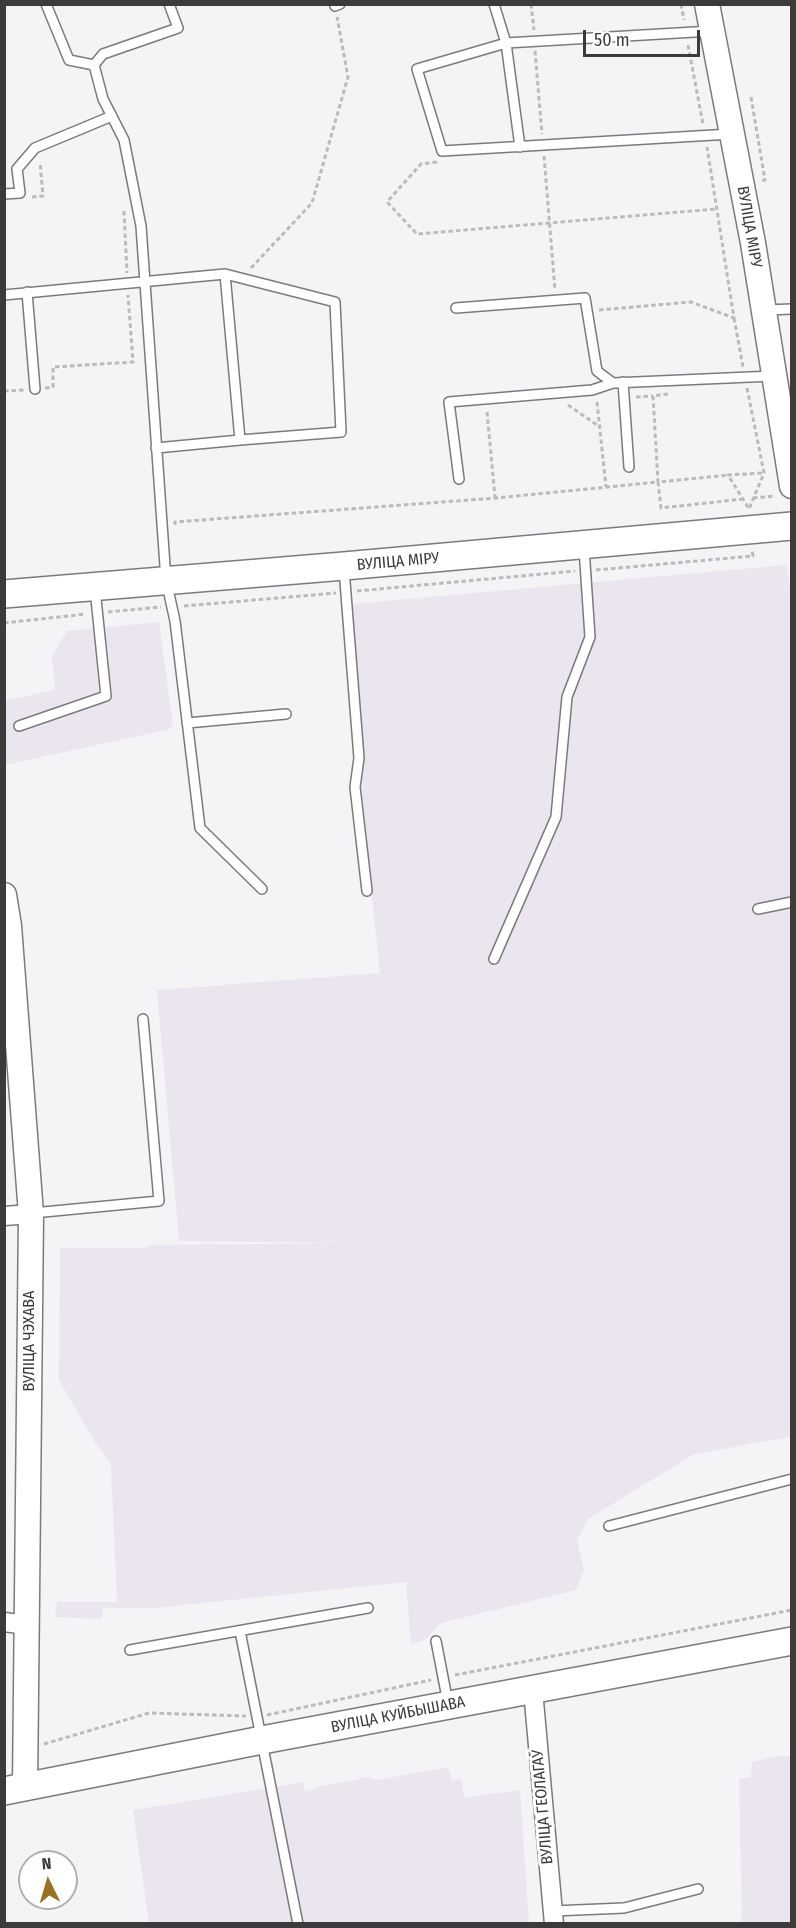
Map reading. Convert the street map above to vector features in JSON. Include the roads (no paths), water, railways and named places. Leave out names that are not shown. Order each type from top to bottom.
[{"type":"main road","name":"ВУЛІЦА МІРУ","points":[[4,594],[792,526]]},
{"type":"main road","name":"ВУЛІЦА КУЙБЫШАВА","points":[[15,1789],[260,1728],[449,1706],[792,1641]]},
{"type":"street","name":"ВУЛІЦА МІРУ","points":[[707,4],[753,243],[787,491]]},
{"type":"street","name":"ВУЛІЦА ЧЭХАВА","points":[[4,895],[31,1214],[16,1623],[25,1749],[15,1789]]},
{"type":"street","points":[[4,1216],[31,1214]]},
{"type":"street","name":"ВУЛІЦА ГЕОЛАГАЎ","points":[[533,1690],[553,1917]]},
{"type":"lane","points":[[46,4],[69,60],[94,65]]},
{"type":"lane","points":[[94,65],[103,54],[178,28],[170,4]]},
{"type":"lane","points":[[494,4],[506,43],[520,147]]},
{"type":"lane","points":[[712,31],[506,43],[417,69],[442,151],[732,134]]},
{"type":"lane","points":[[94,65],[103,99],[124,140],[141,226],[166,580],[175,621],[200,828],[262,889]]},
{"type":"lane","points":[[4,194],[20,193],[18,169],[35,148],[112,116]]},
{"type":"lane","points":[[225,274],[240,440]]},
{"type":"lane","points":[[4,295],[225,274],[335,302],[340,432],[156,448]]},
{"type":"lane","points":[[27,292],[35,389]]},
{"type":"lane","points":[[456,308],[585,298],[597,371],[618,383],[624,398],[629,467]]},
{"type":"lane","points":[[763,310],[792,309]]},
{"type":"lane","points":[[459,479],[449,402],[592,390],[618,383],[773,376]]},
{"type":"lane","points":[[494,959],[556,817],[567,697],[590,637],[584,545]]},
{"type":"lane","points":[[344,566],[360,758],[355,787],[367,891]]},
{"type":"lane","points":[[19,726],[106,696],[94,586]]},
{"type":"lane","points":[[187,723],[286,714]]},
{"type":"lane","points":[[758,909],[792,902]]},
{"type":"lane","points":[[31,1214],[159,1201],[143,1019]]},
{"type":"lane","points":[[609,1526],[792,1479]]},
{"type":"lane","points":[[130,1650],[368,1608]]},
{"type":"lane","points":[[240,1631],[297,1923]]},
{"type":"lane","points":[[436,1641],[449,1706]]},
{"type":"lane","points":[[553,1917],[624,1908],[698,1889]]}]
